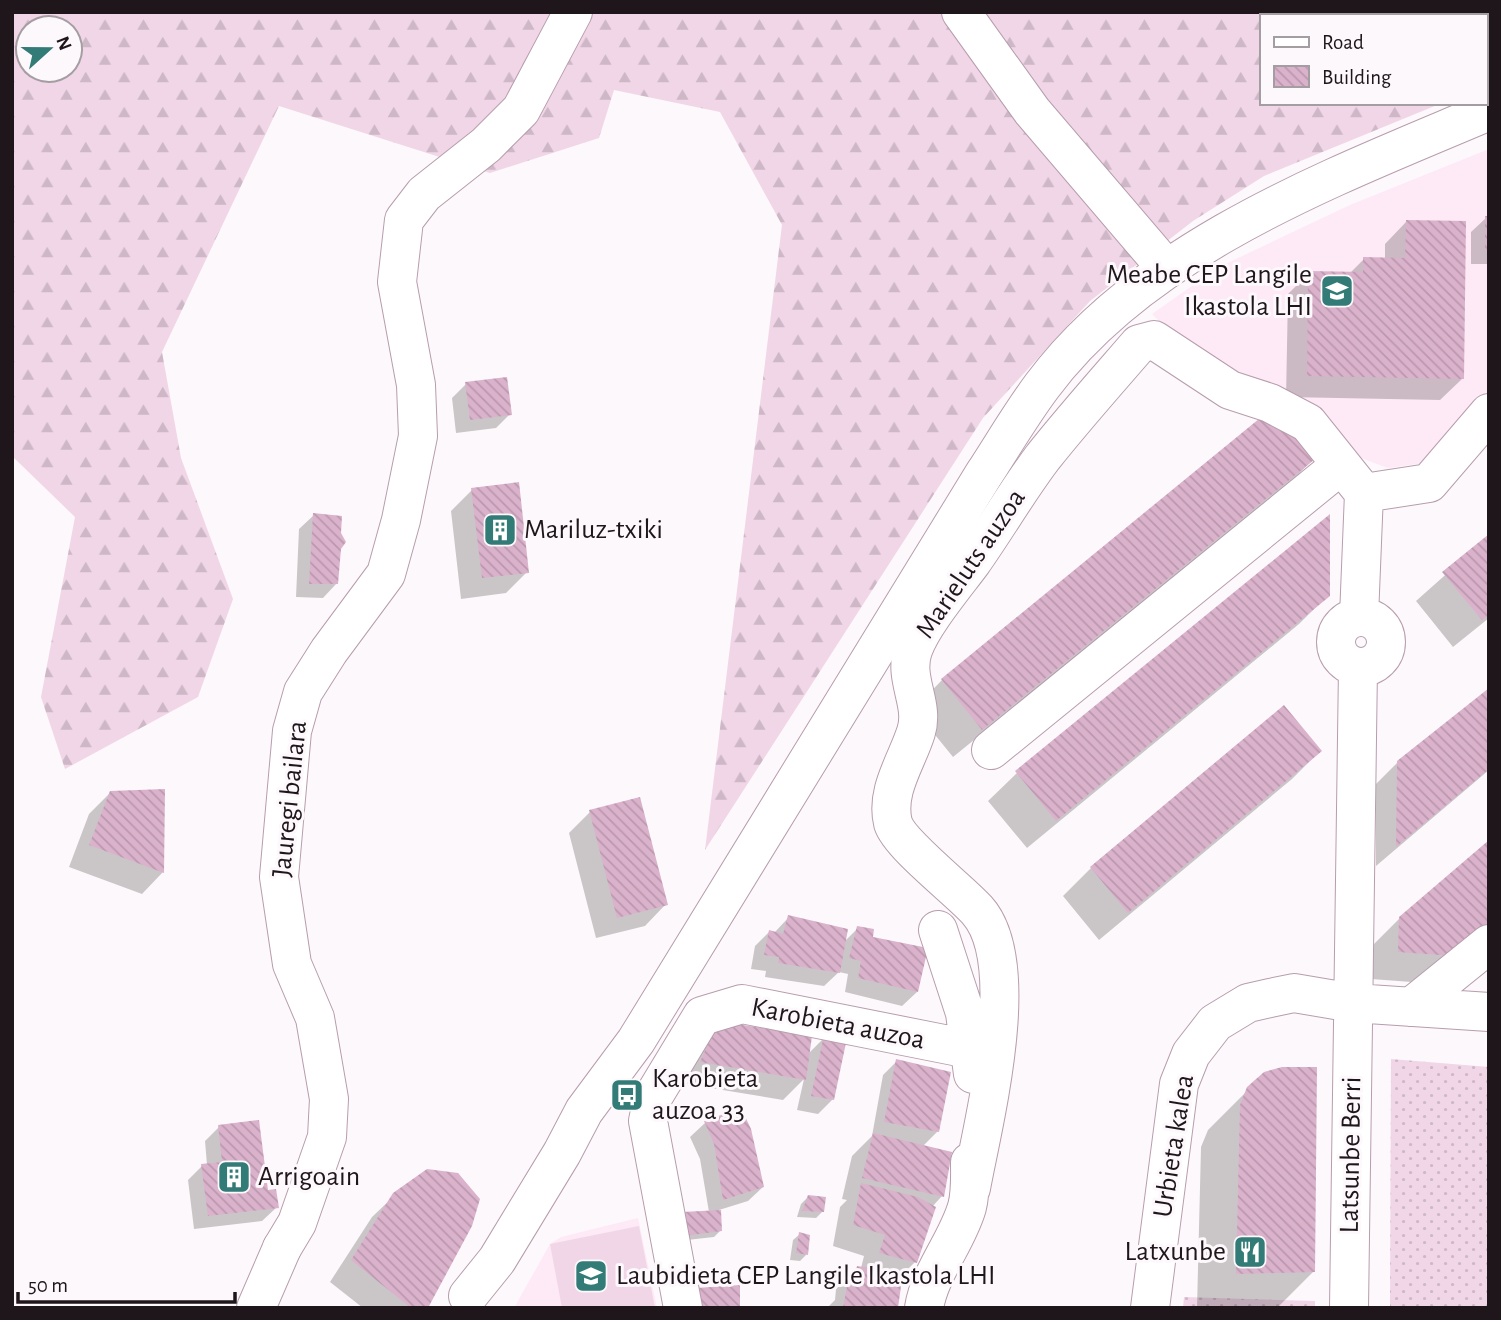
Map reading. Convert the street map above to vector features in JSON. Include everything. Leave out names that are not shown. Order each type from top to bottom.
[{"type":"street","name":"Jauregi bailara","points":[[256,1308],[282,1248],[297,1223],[327,1137],[329,1099],[315,1017],[292,964],[279,877],[292,731],[303,692],[329,651],[386,574],[401,520],[418,436],[416,384],[397,282],[404,220],[424,194],[486,145],[521,110],[571,22],[573,12]]},
{"type":"street","points":[[961,12],[1032,111],[1167,269]]},
{"type":"street","points":[[465,1302],[496,1260],[562,1153],[584,1111],[636,1041],[984,474],[1043,384],[1087,337],[1167,269],[1249,219],[1360,166],[1489,111]]},
{"type":"street","name":"Marieluts auzoa","points":[[971,1188],[995,1056],[1001,982],[996,951],[980,913],[902,840],[893,823],[896,780],[916,731],[919,715],[908,668],[914,647],[1042,458],[1139,344],[1154,340],[1230,390],[1270,403],[1308,423],[1353,479]]},
{"type":"street","points":[[991,750],[1353,479],[1429,483],[1489,413]]},
{"type":"street","points":[[1353,479],[1359,617],[1344,623],[1339,629],[1336,645],[1343,660],[1357,667],[1353,1003]]},
{"type":"street","name":"Karobieta auzoa","points":[[923,1308],[927,1288],[967,1209],[971,1188],[973,1072],[965,1013],[937,930]]},
{"type":"street","points":[[1411,1007],[1489,944]]},
{"type":"street","name":"Urbieta kalea","points":[[1150,1308],[1179,1084],[1200,1040],[1231,1012],[1270,998],[1294,993],[1353,1003],[1489,1012]]},
{"type":"street","name":"Latsunbe Berri","points":[[1349,1308],[1353,1003]]},
{"type":"street","name":"Karobieta auzoa","points":[[683,1308],[648,1121],[653,1097],[666,1071],[702,1016],[717,1009],[742,1004],[969,1049]]},
{"type":"shaded area","name":"Meabe CEP Langile Ikastola LHI","points":[[1489,149],[1489,392],[1445,447],[1424,463],[1388,468],[1361,458],[1324,425],[1202,364],[1152,314],[1219,267],[1350,205]]},
{"type":"shaded area","name":"Laubidieta CEP Langile Ikastola LHI","points":[[638,1218],[657,1308],[514,1308],[550,1244],[561,1237]]},
{"type":"green space","points":[[12,12],[1489,12],[1487,85],[1487,14],[1260,14],[1260,105],[1437,105],[1264,176],[1193,221],[1090,301],[983,418],[705,850],[782,225],[720,112],[614,90],[599,138],[490,173],[279,106],[162,352],[181,458],[233,599],[198,697],[65,769],[41,697],[75,517],[12,456]]},
{"type":"green space","points":[[1391,1059],[1489,1067],[1489,1308],[1390,1308]]},
{"type":"green space","name":"Laubidieta CEP Langile Ikastola LHI","points":[[639,1226],[655,1308],[562,1308],[550,1244]]},
{"type":"green space","points":[[1184,1297],[1315,1301],[1315,1308],[1183,1308]]},
{"type":"building","points":[[1485,216],[1489,216],[1489,250],[1485,250]]},
{"type":"building","points":[[1406,220],[1466,221],[1464,379],[1307,376],[1308,271],[1363,272],[1363,257],[1405,258]]},
{"type":"building","points":[[507,377],[512,415],[470,420],[465,382]]},
{"type":"building","points":[[1265,414],[1320,455],[982,730],[941,679]]},
{"type":"building","name":"Mariluz-txiki","points":[[519,482],[529,573],[482,578],[471,488]]},
{"type":"building","points":[[313,513],[342,516],[341,533],[346,542],[341,549],[338,584],[309,584]]},
{"type":"building","points":[[1330,514],[1330,596],[1056,821],[1015,771]]},
{"type":"building","points":[[1489,534],[1489,615],[1482,620],[1442,572]]},
{"type":"building","points":[[1489,688],[1489,769],[1396,847],[1397,761]]},
{"type":"building","points":[[1284,705],[1322,751],[1128,913],[1090,867]]},
{"type":"building","points":[[165,789],[164,873],[89,845],[110,791]]},
{"type":"building","points":[[640,797],[668,905],[617,918],[589,810]]},
{"type":"building","points":[[1489,840],[1489,927],[1454,956],[1398,952],[1399,917]]},
{"type":"building","points":[[788,915],[848,929],[840,973],[778,963],[779,957],[764,955],[769,930],[783,934]]},
{"type":"building","points":[[857,926],[874,929],[873,937],[928,948],[918,992],[858,978],[861,961],[849,958]]},
{"type":"building","points":[[718,1021],[812,1036],[806,1080],[700,1062]]},
{"type":"building","points":[[824,1035],[847,1038],[834,1100],[811,1096]]},
{"type":"building","points":[[896,1059],[951,1072],[939,1132],[884,1122]]},
{"type":"building","points":[[1282,1067],[1317,1067],[1315,1272],[1236,1274],[1240,1105],[1247,1087],[1264,1072]]},
{"type":"building","points":[[741,1108],[751,1129],[764,1187],[723,1200],[714,1144],[704,1121]]},
{"type":"building","name":"Arrigoain","points":[[259,1120],[268,1190],[276,1189],[279,1208],[208,1216],[201,1164],[222,1162],[218,1125]]},
{"type":"building","points":[[873,1133],[952,1152],[944,1197],[862,1178]]},
{"type":"building","points":[[427,1169],[458,1173],[480,1199],[472,1226],[428,1308],[411,1308],[351,1260],[393,1193]]},
{"type":"building","points":[[861,1183],[918,1197],[936,1207],[917,1263],[879,1253],[885,1235],[853,1225]]},
{"type":"building","points":[[808,1195],[826,1197],[824,1212],[802,1211]]},
{"type":"building","points":[[721,1210],[722,1231],[684,1236],[682,1212]]},
{"type":"building","points":[[799,1232],[810,1235],[808,1255],[796,1253]]},
{"type":"building","points":[[857,1266],[903,1272],[898,1308],[843,1308],[847,1286],[855,1287]]},
{"type":"building","points":[[740,1285],[740,1308],[700,1308],[696,1288]]},
{"type":"place","name":"Meabe CEP Langile Ikastola LHI","points":[[1337,291]]},
{"type":"place","name":"Mariluz-txiki","points":[[500,530]]},
{"type":"place","name":"Karobieta auzoa 33","points":[[627,1095]]},
{"type":"place","name":"Arrigoain","points":[[234,1177]]},
{"type":"place","name":"Latxunbe","points":[[1250,1252]]},
{"type":"place","name":"Laubidieta CEP Langile Ikastola LHI","points":[[591,1276]]}]
